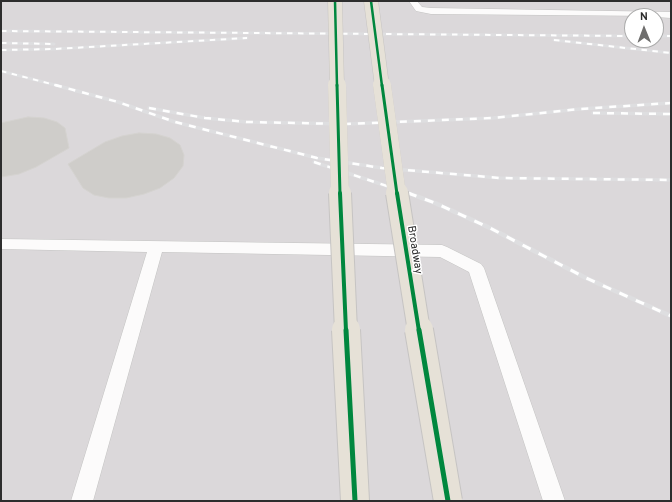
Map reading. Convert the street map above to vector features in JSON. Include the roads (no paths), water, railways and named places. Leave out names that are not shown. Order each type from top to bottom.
[{"type":"main road","points":[[335,1],[340,208],[355,501]]},
{"type":"main road","name":"Broadway","points":[[371,1],[399,210],[448,501]]},
{"type":"lane","points":[[413,1],[419,9],[431,11],[671,15]]},
{"type":"lane","points":[[1,244],[442,251],[476,268],[554,501]]},
{"type":"lane","points":[[82,501],[156,246]]},
{"type":"railway","points":[[1,31],[624,36]]},
{"type":"railway","points":[[664,36],[671,36]]},
{"type":"railway","points":[[1,50],[54,49],[247,38]]},
{"type":"railway","points":[[554,40],[671,53]]},
{"type":"railway","points":[[1,43],[54,44]]},
{"type":"railway","points":[[1,71],[59,86]]},
{"type":"railway","points":[[55,85],[118,102],[175,122],[317,158],[382,168],[500,178],[671,180]]},
{"type":"railway","points":[[149,108],[205,118],[247,122],[346,124],[493,118],[580,109],[671,103]]},
{"type":"railway","points":[[593,113],[671,114]]},
{"type":"railway","points":[[314,162],[408,193]]},
{"type":"railway","points":[[408,193],[435,203],[490,228],[586,278],[671,316]]}]
